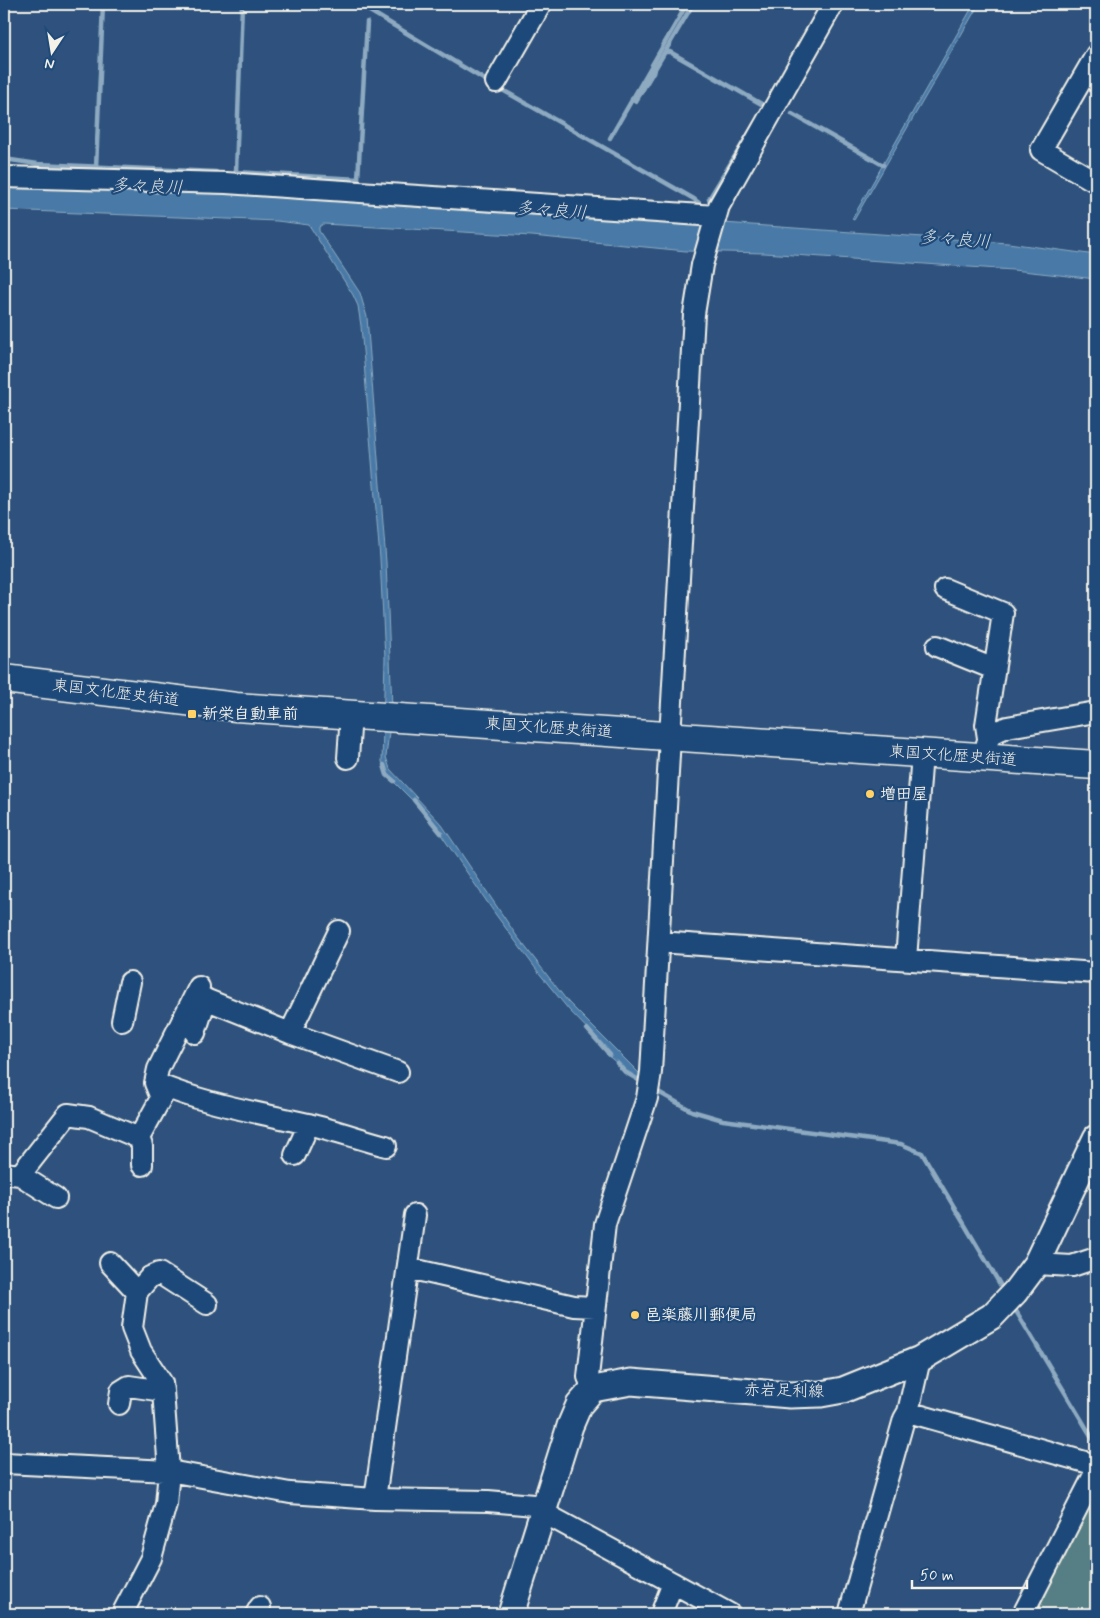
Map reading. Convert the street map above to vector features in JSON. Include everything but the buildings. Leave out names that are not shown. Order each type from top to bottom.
[{"type":"highway","name":"東国文化歴史街道","points":[[4,680],[203,704],[922,754],[986,748],[1096,765]]},
{"type":"main road","name":"赤岩足利線","points":[[593,1389],[631,1382],[790,1395],[821,1394],[843,1390],[920,1358],[992,1316],[1036,1264],[1096,1138]]},
{"type":"main road","points":[[511,1614],[570,1426],[579,1405],[593,1389]]},
{"type":"street","points":[[496,82],[541,4]]},
{"type":"street","points":[[593,1389],[588,1377],[605,1224],[647,1098],[659,942],[694,314],[702,265],[715,218],[738,171],[832,4]]},
{"type":"street","points":[[1096,55],[1041,150],[1096,182]]},
{"type":"street","points":[[4,177],[226,183],[715,218]]},
{"type":"street","points":[[944,589],[1003,613],[986,725],[986,748]]},
{"type":"street","points":[[937,646],[994,669]]},
{"type":"street","points":[[986,748],[994,732],[1007,727],[1096,712]]},
{"type":"street","points":[[348,758],[351,714]]},
{"type":"street","points":[[906,959],[922,754]]},
{"type":"street","points":[[290,1033],[339,931]]},
{"type":"street","points":[[659,942],[1096,973]]},
{"type":"street","points":[[122,1021],[130,982]]},
{"type":"street","points":[[200,994],[290,1033],[398,1072]]},
{"type":"street","points":[[195,1033],[200,994]]},
{"type":"street","points":[[139,1138],[161,1098],[155,1083],[158,1069],[200,994]]},
{"type":"street","points":[[155,1083],[184,1095],[309,1124],[386,1146]]},
{"type":"street","points":[[56,1198],[12,1174],[68,1114],[89,1117],[139,1138],[142,1146],[142,1165]]},
{"type":"street","points":[[295,1155],[309,1124]]},
{"type":"street","points":[[375,1499],[415,1215]]},
{"type":"street","points":[[1036,1264],[1072,1266],[1096,1258]]},
{"type":"street","points":[[110,1262],[137,1292]]},
{"type":"street","points":[[408,1268],[574,1306],[595,1308]]},
{"type":"street","points":[[122,1614],[151,1558],[166,1504],[169,1471],[162,1384],[141,1352],[132,1328],[137,1292],[150,1277],[159,1273],[207,1304]]},
{"type":"street","points":[[849,1614],[904,1419],[908,1412],[920,1358]]},
{"type":"street","points":[[119,1404],[121,1391],[129,1386],[163,1390]]},
{"type":"street","points":[[908,1412],[1096,1465]]},
{"type":"street","points":[[4,1463],[169,1471],[290,1493],[375,1499],[488,1501],[545,1509],[730,1614]]},
{"type":"street","points":[[1024,1614],[1096,1471]]},
{"type":"street","points":[[661,1614],[673,1583]]},
{"type":"green space","points":[[1096,1471],[1096,1614],[1037,1614],[1028,1606]]},
{"type":"water","points":[[974,4],[979,4],[854,220],[852,219]]},
{"type":"water","name":"多々良川","points":[[4,185],[112,187],[695,221],[1008,243],[1096,255],[1096,279],[1013,270],[764,253],[686,251],[532,236],[323,224],[319,227],[319,231],[360,293],[367,317],[386,562],[392,707],[386,757],[390,769],[442,825],[516,935],[568,1002],[644,1078],[643,1085],[606,1054],[608,1050],[569,1010],[539,973],[496,915],[429,817],[392,780],[382,762],[385,658],[380,559],[361,326],[358,306],[353,295],[309,225],[277,221],[4,210]]},
{"type":"waterway","points":[[96,168],[103,4]]},
{"type":"waterway","points":[[242,4],[236,172],[358,179],[367,22]]},
{"type":"waterway","points":[[358,4],[490,83]]},
{"type":"waterway","points":[[393,10],[396,4]]},
{"type":"waterway","points":[[610,138],[687,4]]},
{"type":"waterway","points":[[632,99],[636,101],[693,4]]},
{"type":"waterway","points":[[665,52],[670,52],[765,106]]},
{"type":"waterway","points":[[499,88],[699,203]]},
{"type":"waterway","points":[[792,114],[883,165]]},
{"type":"waterway","points":[[709,199],[755,123]]},
{"type":"waterway","name":"多々良川","points":[[4,159],[38,164],[216,172]]},
{"type":"waterway","points":[[384,765],[387,775],[394,781]]},
{"type":"waterway","points":[[414,800],[441,833]]},
{"type":"waterway","points":[[587,1029],[610,1055]]},
{"type":"waterway","points":[[617,1063],[625,1072],[642,1082]]},
{"type":"waterway","points":[[653,1089],[692,1111],[723,1120],[901,1144],[922,1153],[1004,1291]]},
{"type":"waterway","points":[[1013,1306],[1096,1444]]},
{"type":"place","name":"新栄自動車前","points":[[192,714]]},
{"type":"place","name":"増田屋","points":[[870,794]]},
{"type":"place","name":"邑楽藤川郵便局","points":[[635,1315]]}]
